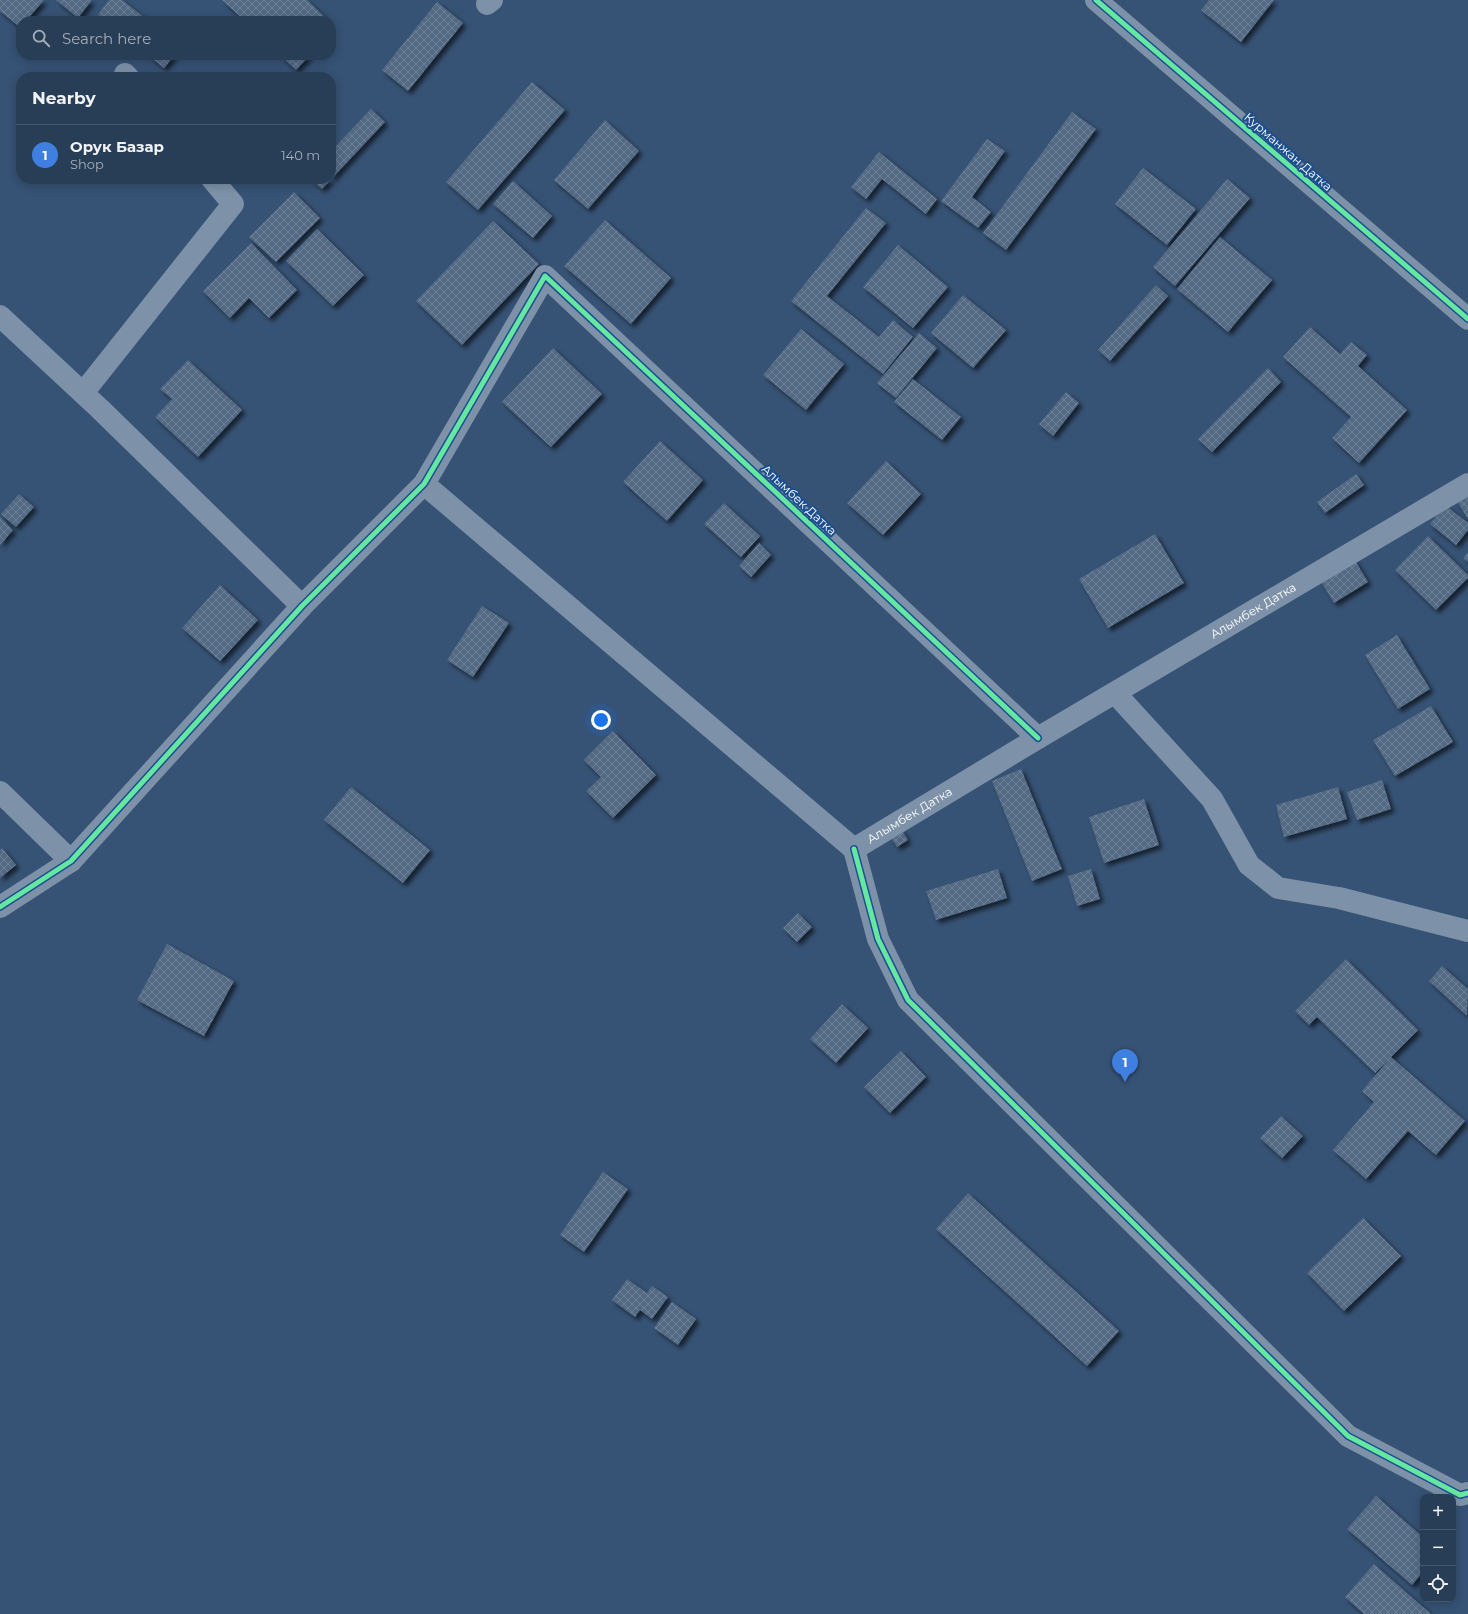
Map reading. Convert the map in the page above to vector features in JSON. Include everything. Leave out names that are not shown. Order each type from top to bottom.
[{"type":"street","name":"Курманжан Датка","points":[[1096,0],[1468,319]]},
{"type":"street","points":[[83,393],[233,204],[216,184]]},
{"type":"street","name":"Алымбек Датка","points":[[1038,738],[545,276],[424,484],[854,849],[1038,738],[1468,484]]},
{"type":"street","points":[[0,316],[83,393],[302,606]]},
{"type":"street","points":[[0,907],[71,861],[302,606],[424,484]]},
{"type":"street","points":[[1115,693],[1212,799],[1249,865],[1278,888],[1339,898],[1468,931]]},
{"type":"street","points":[[0,792],[71,861]]},
{"type":"street","points":[[854,849],[878,939],[908,1000],[1348,1436],[1460,1496],[1468,1493]]},
{"type":"building","points":[[0,0],[44,0],[30,16],[16,16],[16,24],[0,11]]},
{"type":"building","points":[[56,0],[92,0],[80,16],[76,16]]},
{"type":"building","points":[[109,0],[122,0],[143,16],[99,16],[98,15]]},
{"type":"building","points":[[222,0],[307,0],[324,16],[240,16]]},
{"type":"building","points":[[1209,0],[1274,0],[1241,42],[1201,10]]},
{"type":"building","points":[[437,2],[463,23],[408,91],[382,70]]},
{"type":"building","points":[[154,60],[171,60],[164,68]]},
{"type":"building","points":[[285,60],[305,60],[296,70]]},
{"type":"building","points":[[532,82],[565,110],[478,210],[446,182]]},
{"type":"building","points":[[371,109],[385,122],[336,174],[336,146]]},
{"type":"building","points":[[1072,112],[1096,129],[1006,250],[983,233]]},
{"type":"building","points":[[605,120],[639,151],[588,209],[554,180]]},
{"type":"building","points":[[987,139],[1005,151],[972,197],[991,212],[978,228],[941,201]]},
{"type":"building","points":[[879,152],[937,199],[926,214],[882,179],[866,199],[851,187]]},
{"type":"building","points":[[1143,168],[1196,209],[1167,245],[1115,204]]},
{"type":"building","points":[[1227,179],[1250,198],[1175,286],[1153,267]]},
{"type":"building","points":[[513,181],[552,216],[533,238],[493,204]]},
{"type":"building","points":[[316,184],[327,184],[322,189]]},
{"type":"building","points":[[294,192],[320,218],[276,262],[249,237]]},
{"type":"building","points":[[866,208],[886,223],[827,296],[879,337],[893,320],[913,337],[883,374],[791,301]]},
{"type":"building","points":[[605,220],[671,278],[631,324],[564,266]]},
{"type":"building","points":[[493,221],[539,264],[462,345],[416,301]]},
{"type":"building","points":[[317,229],[364,275],[333,306],[286,261]]},
{"type":"building","points":[[1220,237],[1272,280],[1228,332],[1177,289]]},
{"type":"building","points":[[251,243],[297,290],[269,318],[249,298],[230,318],[203,291]]},
{"type":"building","points":[[898,245],[948,287],[913,328],[863,287]]},
{"type":"building","points":[[1156,285],[1168,296],[1110,361],[1098,350]]},
{"type":"building","points":[[963,295],[1006,330],[973,368],[931,333]]},
{"type":"building","points":[[1310,327],[1340,354],[1351,342],[1367,355],[1358,366],[1407,410],[1359,463],[1332,438],[1351,417],[1283,357]]},
{"type":"building","points":[[801,329],[844,364],[806,410],[763,375]]},
{"type":"building","points":[[919,333],[937,348],[896,398],[877,383]]},
{"type":"building","points":[[553,348],[602,394],[551,447],[502,402]]},
{"type":"building","points":[[188,360],[242,410],[198,457],[155,417],[172,399],[160,389]]},
{"type":"building","points":[[1268,368],[1281,382],[1212,452],[1198,439]]},
{"type":"building","points":[[913,379],[961,417],[942,440],[894,402]]},
{"type":"building","points":[[1066,392],[1079,403],[1053,436],[1039,424]]},
{"type":"building","points":[[660,441],[703,480],[667,521],[623,482]]},
{"type":"building","points":[[886,461],[921,494],[883,535],[847,503]]},
{"type":"building","points":[[1356,474],[1364,485],[1325,513],[1317,502]]},
{"type":"building","points":[[19,494],[34,507],[16,527],[1,514]]},
{"type":"building","points":[[1468,495],[1468,519],[1457,501]]},
{"type":"building","points":[[724,503],[760,536],[741,557],[704,524]]},
{"type":"building","points":[[1445,505],[1468,523],[1468,530],[1456,545],[1430,524]]},
{"type":"building","points":[[0,517],[13,530],[0,545]]},
{"type":"building","points":[[1155,534],[1184,583],[1108,628],[1079,579]]},
{"type":"building","points":[[1428,536],[1468,575],[1468,578],[1436,610],[1395,570]]},
{"type":"building","points":[[759,543],[771,555],[751,577],[739,566]]},
{"type":"building","points":[[1468,552],[1468,562],[1463,558]]},
{"type":"building","points":[[1354,559],[1368,582],[1334,603],[1320,580]]},
{"type":"building","points":[[220,585],[258,620],[220,661],[182,628]]},
{"type":"building","points":[[482,606],[509,623],[473,677],[447,660]]},
{"type":"building","points":[[1397,635],[1430,689],[1398,709],[1365,655]]},
{"type":"building","points":[[1431,706],[1453,742],[1395,776],[1373,740]]},
{"type":"building","points":[[613,731],[656,775],[613,818],[586,791],[601,777],[584,760]]},
{"type":"building","points":[[1021,769],[1062,869],[1032,881],[992,781]]},
{"type":"building","points":[[1382,780],[1391,809],[1357,820],[1347,792]]},
{"type":"building","points":[[351,787],[430,850],[403,883],[324,820]]},
{"type":"building","points":[[1338,787],[1347,819],[1284,837],[1276,805]]},
{"type":"building","points":[[1144,799],[1159,845],[1104,863],[1089,817]]},
{"type":"building","points":[[901,829],[908,840],[897,847],[890,836]]},
{"type":"building","points":[[2,848],[16,865],[0,878],[0,850]]},
{"type":"building","points":[[998,869],[1007,898],[936,920],[926,891]]},
{"type":"building","points":[[1091,869],[1100,899],[1077,906],[1068,876]]},
{"type":"building","points":[[798,913],[812,927],[797,942],[783,928]]},
{"type":"building","points":[[167,944],[234,981],[204,1036],[137,1000]]},
{"type":"building","points":[[1346,959],[1418,1030],[1391,1057],[1465,1121],[1436,1155],[1408,1131],[1366,1179],[1333,1150],[1374,1102],[1362,1091],[1390,1058],[1375,1073],[1317,1017],[1309,1025],[1295,1011]]},
{"type":"building","points":[[1442,966],[1468,989],[1467,1016],[1429,981]]},
{"type":"building","points":[[842,1004],[868,1028],[836,1063],[810,1039]]},
{"type":"building","points":[[901,1051],[926,1077],[890,1113],[864,1087]]},
{"type":"building","points":[[1281,1116],[1303,1136],[1282,1158],[1260,1138]]},
{"type":"building","points":[[603,1172],[628,1189],[584,1252],[560,1235]]},
{"type":"building","points":[[968,1193],[1119,1331],[1087,1366],[936,1229]]},
{"type":"building","points":[[1363,1218],[1401,1256],[1344,1311],[1307,1273]]},
{"type":"building","points":[[627,1279],[647,1293],[652,1286],[668,1297],[652,1319],[640,1310],[635,1317],[612,1300]]},
{"type":"building","points":[[672,1302],[696,1319],[678,1345],[654,1328]]},
{"type":"building","points":[[1376,1496],[1420,1534],[1420,1576],[1412,1585],[1347,1529]]},
{"type":"building","points":[[1374,1564],[1431,1614],[1364,1614],[1345,1597]]},
{"type":"cycle path","points":[[1096,0],[1468,319]]},
{"type":"cycle path","points":[[0,907],[71,861],[302,606],[424,484],[545,276],[1038,738]]},
{"type":"cycle path","points":[[854,849],[878,939],[908,1000],[1348,1436],[1460,1495],[1468,1493]]},
{"type":"place","name":"Орук Базар","points":[[1125,1082]]}]
